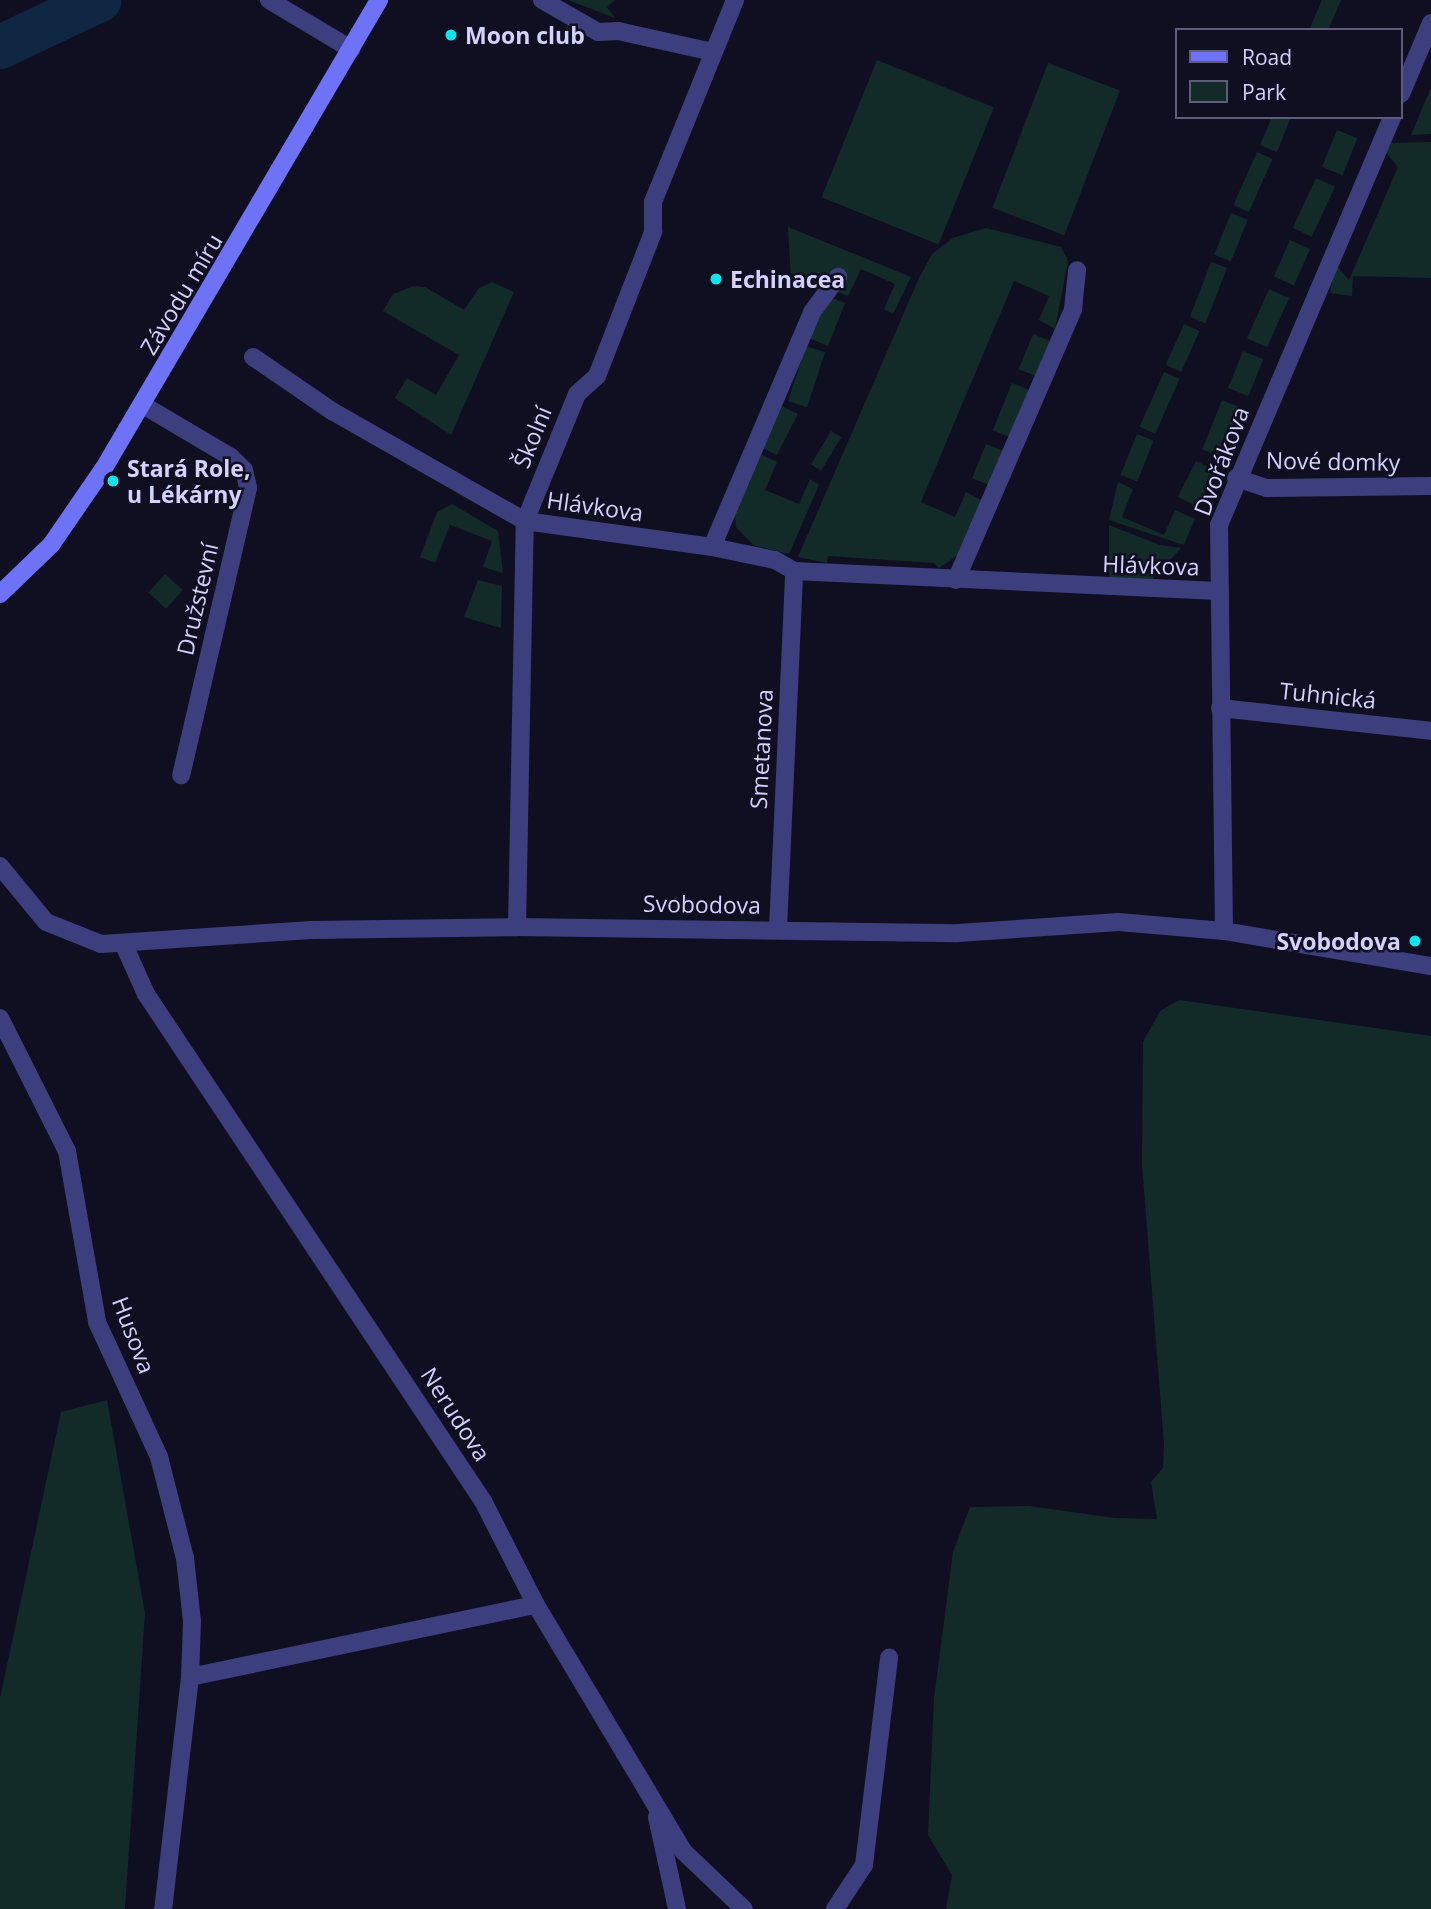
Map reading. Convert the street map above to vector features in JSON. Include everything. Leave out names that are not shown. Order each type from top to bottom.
[{"type":"main road","name":"Závodu míru","points":[[0,594],[51,545],[143,405],[379,0]]},
{"type":"street","points":[[269,0],[351,49]]},
{"type":"street","points":[[542,0],[598,32],[618,31],[713,52]]},
{"type":"street","name":"Školní","points":[[517,927],[525,521],[577,394],[597,376],[653,232],[653,202],[735,0]]},
{"type":"street","points":[[1403,89],[1431,23]]},
{"type":"street","name":"Dvořákova","points":[[1224,931],[1219,525],[1236,478],[1391,119]]},
{"type":"street","points":[[956,580],[1073,309],[1077,270]]},
{"type":"street","points":[[712,547],[812,312],[838,277]]},
{"type":"street","name":"Hlávkova","points":[[253,357],[332,411],[525,521],[712,547],[775,560],[794,571],[1218,592]]},
{"type":"street","name":"Družstevní","points":[[143,405],[231,457],[244,470],[248,488],[181,775]]},
{"type":"street","name":"Nové domky","points":[[1236,478],[1267,488],[1431,486]]},
{"type":"street","name":"Smetanova","points":[[778,929],[794,571]]},
{"type":"street","name":"Tuhnická","points":[[1220,708],[1431,731]]},
{"type":"street","name":"Svobodova","points":[[0,866],[32,908],[60,931],[101,944],[124,945],[312,930],[517,927],[958,933],[1119,922],[1224,931],[1431,965]]},
{"type":"street","name":"Nerudova","points":[[124,945],[146,994],[483,1501],[536,1605],[682,1850],[744,1909]]},
{"type":"street","name":"Husova","points":[[0,1018],[67,1151],[97,1322],[159,1458],[185,1558],[192,1621],[190,1677],[163,1909]]},
{"type":"street","points":[[190,1677],[536,1605]]},
{"type":"street","points":[[835,1909],[864,1865],[889,1657]]},
{"type":"street","points":[[654,1803],[677,1909]]},
{"type":"green space","points":[[568,0],[615,0],[607,7],[615,18]]},
{"type":"green space","points":[[1322,0],[1341,0],[1329,28],[1310,28]]},
{"type":"green space","points":[[877,60],[994,107],[938,244],[822,197]]},
{"type":"green space","points":[[1048,63],[1120,91],[1064,235],[992,208]]},
{"type":"green space","points":[[1431,88],[1431,134],[1411,135],[1426,99]]},
{"type":"green space","points":[[1271,119],[1290,119],[1277,152],[1260,145]]},
{"type":"green space","points":[[1337,130],[1357,138],[1342,175],[1322,167]]},
{"type":"green space","points":[[1431,142],[1431,278],[1353,276],[1352,296],[1330,293],[1335,264],[1349,280],[1398,167],[1385,151],[1386,143]]},
{"type":"green space","points":[[1257,152],[1273,159],[1249,212],[1233,205]]},
{"type":"green space","points":[[1316,178],[1335,187],[1312,237],[1293,228]]},
{"type":"green space","points":[[1231,213],[1248,220],[1231,261],[1214,255]]},
{"type":"green space","points":[[788,227],[911,277],[893,314],[884,309],[895,284],[861,269],[848,296],[834,291],[845,278],[837,268],[812,290],[791,282]]},
{"type":"green space","points":[[986,228],[1061,247],[1068,261],[1055,329],[1039,320],[1049,296],[1014,281],[921,502],[955,517],[966,492],[983,501],[958,555],[939,568],[934,563],[828,556],[827,563],[798,557],[919,278],[932,254],[953,238]]},
{"type":"green space","points":[[1290,240],[1310,249],[1294,285],[1274,277]]},
{"type":"green space","points":[[1211,262],[1227,268],[1206,323],[1190,317]]},
{"type":"green space","points":[[492,282],[514,292],[451,435],[395,398],[407,378],[436,395],[459,355],[383,311],[393,294],[414,286],[425,287],[464,310],[479,288]]},
{"type":"green space","points":[[1269,289],[1289,298],[1267,347],[1247,338]]},
{"type":"green space","points":[[830,297],[845,303],[828,346],[809,338]]},
{"type":"green space","points":[[1184,324],[1200,331],[1181,372],[1166,365]]},
{"type":"green space","points":[[1033,334],[1050,341],[1035,376],[1019,369]]},
{"type":"green space","points":[[806,346],[825,352],[807,407],[788,401]]},
{"type":"green space","points":[[1243,351],[1263,359],[1248,396],[1228,388]]},
{"type":"green space","points":[[1164,372],[1180,379],[1155,434],[1140,427]]},
{"type":"green space","points":[[1012,383],[1029,390],[1010,437],[993,430]]},
{"type":"green space","points":[[1222,400],[1242,408],[1223,457],[1202,449]]},
{"type":"green space","points":[[780,405],[798,414],[777,455],[759,446]]},
{"type":"green space","points":[[831,431],[841,437],[821,471],[811,464]]},
{"type":"green space","points":[[1137,434],[1154,441],[1137,482],[1121,475]]},
{"type":"green space","points":[[986,444],[1003,451],[989,485],[972,478]]},
{"type":"green space","points":[[760,454],[777,462],[765,490],[799,504],[810,479],[819,485],[789,554],[753,545],[736,527],[735,515]]},
{"type":"green space","points":[[1196,461],[1216,471],[1197,507],[1178,497]]},
{"type":"green space","points":[[1118,482],[1133,489],[1122,517],[1164,535],[1175,510],[1195,519],[1184,545],[1109,520]]},
{"type":"green space","points":[[452,504],[498,531],[503,573],[483,567],[492,541],[450,525],[435,563],[420,557],[437,512]]},
{"type":"green space","points":[[1109,525],[1160,545],[1181,548],[1151,581],[1109,581]]},
{"type":"green space","points":[[165,574],[183,590],[166,609],[148,593]]},
{"type":"green space","points":[[478,580],[502,586],[501,628],[464,617]]},
{"type":"green space","points":[[1179,1000],[1431,1036],[1431,1909],[946,1909],[952,1875],[928,1835],[934,1698],[953,1552],[970,1507],[1029,1506],[1115,1518],[1157,1519],[1151,1482],[1163,1468],[1164,1444],[1142,1165],[1143,1042],[1160,1011]]},
{"type":"green space","points":[[107,1400],[145,1613],[125,1909],[0,1909],[0,1698],[61,1412]]},
{"type":"waterway","points":[[0,47],[100,0]]},
{"type":"place","name":"Moon club","points":[[451,35]]},
{"type":"place","name":"Echinacea","points":[[716,279]]},
{"type":"place","name":"Stará Role, u Lékárny","points":[[113,481]]},
{"type":"place","name":"Svobodova","points":[[1415,941]]}]
